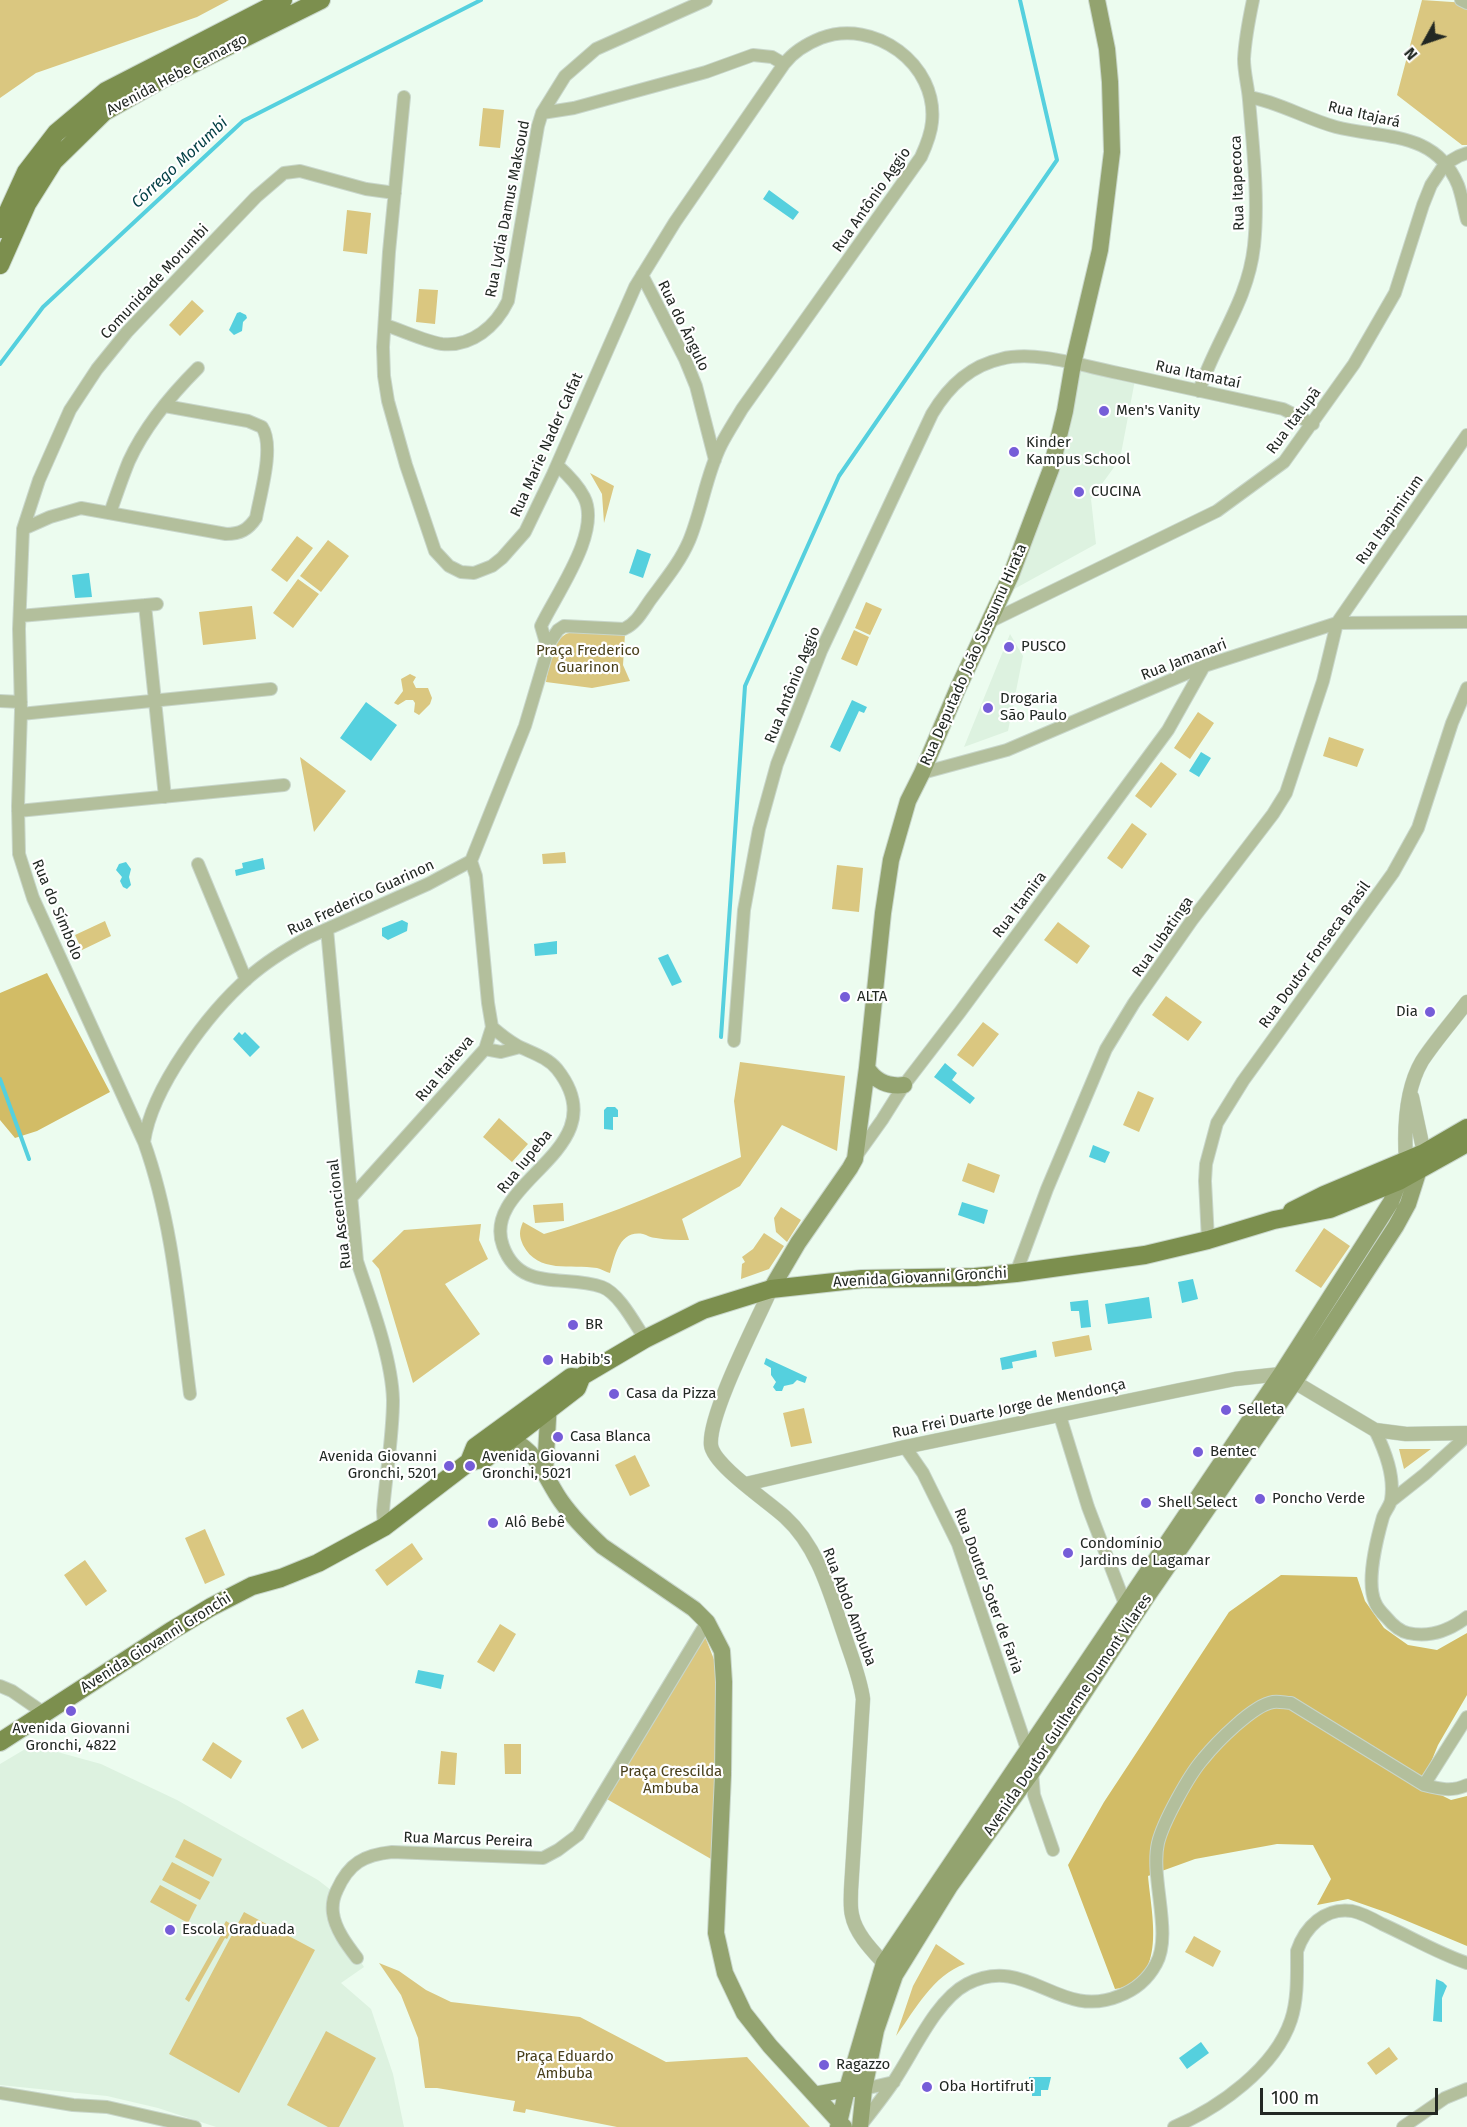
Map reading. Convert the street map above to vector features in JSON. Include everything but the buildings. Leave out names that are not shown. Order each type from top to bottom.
[{"type":"main road","name":"Avenida Hebe Camargo","points":[[0,229],[26,172],[56,134],[106,92],[283,0]]},
{"type":"main road","name":"Avenida Hebe Camargo","points":[[0,266],[27,204],[54,161],[104,112],[166,77],[321,0]]},
{"type":"main road","name":"Rua Deputado João Sussumu Hirata","points":[[771,1289],[783,1267],[855,1159],[891,860],[908,801],[1011,575],[1051,469],[1100,250],[1112,152],[1107,50],[1097,0]]},
{"type":"main road","points":[[867,1068],[872,1076],[880,1081],[892,1085],[904,1085]]},
{"type":"main road","name":"Avenida Giovanni Gronchi","points":[[0,1742],[211,1607],[252,1586],[318,1563],[384,1527],[469,1462],[486,1458],[515,1441],[548,1410],[571,1377],[581,1378],[645,1339],[703,1310],[771,1289],[862,1279],[1016,1274],[1145,1255],[1208,1240],[1274,1221],[1330,1209],[1399,1181],[1416,1162],[1467,1128]]},
{"type":"main road","name":"Avenida Giovanni Gronchi","points":[[1274,1221],[1324,1195],[1467,1143]]},
{"type":"main road","name":"Avenida Doutor Guilherme Dumont Vilares","points":[[847,2124],[847,2089],[890,1969],[1125,1604],[1396,1226],[1408,1204],[1416,1162]]},
{"type":"main road","name":"Avenida Doutor Guilherme Dumont Vilares","points":[[847,2124],[864,2089],[890,1969],[1032,1772],[1146,1598],[1288,1378],[1386,1210],[1399,1181]]},
{"type":"main road","name":"Avenida Giovanni Gronchi","points":[[469,1462],[475,1447],[521,1414],[548,1410]]},
{"type":"main road","points":[[545,1472],[548,1410]]},
{"type":"main road","points":[[521,1414],[520,1420],[510,1432],[515,1441],[530,1450],[561,1501],[590,1535],[639,1573],[694,1609],[707,1622],[722,1651],[723,1775],[716,1933],[724,1973],[744,2013],[804,2083],[847,2124]]},
{"type":"main road","points":[[819,2097],[847,2089],[864,2089]]},
{"type":"street","name":"Rua Lydia Damus Maksoud","points":[[385,325],[440,344],[450,344],[476,337],[488,329],[508,301],[538,126],[542,113],[565,76],[596,49],[706,0]]},
{"type":"street","name":"Rua Itapecoca","points":[[1199,391],[1207,367],[1236,311],[1250,270],[1256,213],[1249,97],[1244,60],[1253,0]]},
{"type":"street","points":[[1461,0],[1467,3]]},
{"type":"street","name":"Rua Antônio Aggio","points":[[548,650],[558,630],[564,626],[624,629],[632,626],[688,543],[699,516],[715,460],[742,409],[921,157],[932,122],[931,101],[920,74],[897,50],[876,37],[848,32],[834,33],[805,45],[784,64]]},
{"type":"street","points":[[542,113],[573,108],[706,72],[753,55],[772,57],[784,64]]},
{"type":"street","name":"Rua Marie Nader Calfat","points":[[404,97],[389,252],[383,360],[388,401],[406,465],[435,551],[441,559],[461,572],[474,573],[492,566],[502,558],[525,532],[642,275],[675,222],[784,64]]},
{"type":"street","name":"Rua Itajará","points":[[1249,97],[1264,99],[1334,126],[1362,133],[1386,135],[1429,147],[1445,164]]},
{"type":"street","points":[[1467,153],[1445,164],[1458,184],[1467,220]]},
{"type":"street","name":"Rua Itatupã","points":[[991,621],[1217,511],[1284,462],[1354,364],[1395,293],[1423,205],[1431,185],[1445,164]]},
{"type":"street","name":"Comunidade Morumbi","points":[[23,529],[39,480],[62,427],[97,369],[134,324],[256,198],[284,173],[291,171],[300,171],[378,192],[395,193]]},
{"type":"street","name":"Rua do Ângulo","points":[[642,275],[686,359],[696,386],[715,460]]},
{"type":"street","name":"Rua Antônio Aggio","points":[[734,1041],[744,910],[759,830],[777,764],[821,651],[932,414],[944,394],[972,369],[989,362],[1024,356],[1073,364]]},
{"type":"street","name":"Rua Itamataí","points":[[1073,364],[1283,410],[1313,424]]},
{"type":"street","points":[[110,513],[129,460],[143,436],[198,368]]},
{"type":"street","points":[[23,529],[50,517],[81,508],[235,534],[250,527],[256,518],[268,442],[262,427],[248,421],[165,406]]},
{"type":"street","name":"Rua Itapimirum","points":[[1337,623],[1467,435]]},
{"type":"street","points":[[471,861],[525,726],[548,650],[541,626],[571,573],[586,534],[589,518],[584,496],[556,465]]},
{"type":"street","name":"Rua do Símbolo","points":[[23,529],[18,811],[20,861],[33,898],[144,1142]]},
{"type":"street","points":[[20,616],[151,604],[153,701],[165,797]]},
{"type":"street","name":"Rua Jamanari","points":[[922,773],[1007,750],[1204,666],[1337,623],[1467,622]]},
{"type":"street","name":"Rua Iubatinga","points":[[1016,1274],[1047,1189],[1106,1049],[1134,1003],[1185,930],[1273,814],[1286,793],[1323,681],[1337,623]]},
{"type":"street","name":"Rua Itamira","points":[[855,1159],[904,1085],[1168,730],[1204,666]]},
{"type":"street","name":"Rua Doutor Fonseca Brasil","points":[[1208,1240],[1206,1164],[1217,1123],[1243,1081],[1408,849],[1418,828],[1458,704],[1467,688]]},
{"type":"street","points":[[0,701],[21,708],[153,701],[271,689]]},
{"type":"street","points":[[18,811],[284,785]]},
{"type":"street","name":"Rua Frederico Guarinon","points":[[144,1142],[146,1127],[159,1096],[180,1059],[220,1006],[246,980],[291,948],[327,929],[429,885],[471,861]]},
{"type":"street","name":"Rua Itaiteva","points":[[351,1198],[485,1049],[492,1027],[476,876],[471,861]]},
{"type":"street","points":[[198,864],[246,980]]},
{"type":"street","name":"Rua Ascencional","points":[[327,929],[357,1261],[367,1287],[384,1349],[393,1399],[383,1511],[384,1527]]},
{"type":"street","points":[[1416,1162],[1406,1112],[1414,1077],[1422,1061],[1467,1002]]},
{"type":"street","name":"Rua Iupeba","points":[[492,1027],[520,1047],[542,1057],[556,1069],[570,1090],[575,1104],[574,1113],[563,1141],[504,1213],[499,1235],[503,1248],[519,1270],[529,1276],[588,1284],[609,1291],[645,1339]]},
{"type":"street","points":[[485,1049],[501,1052],[520,1047]]},
{"type":"street","points":[[144,1142],[157,1179],[171,1242],[190,1394]]},
{"type":"street","name":"Rua Abdo Ambuba","points":[[771,1289],[714,1422],[711,1446],[715,1456],[726,1468],[791,1523],[812,1552],[831,1596],[860,1683],[862,1699],[852,1868],[852,1915],[858,1929],[890,1969]]},
{"type":"street","points":[[1288,1378],[1375,1430],[1406,1434],[1467,1435]]},
{"type":"street","name":"Rua Frei Duarte Jorge de Mendonça","points":[[746,1484],[905,1448],[1235,1379],[1288,1378]]},
{"type":"street","points":[[1060,1416],[1088,1507],[1125,1604]]},
{"type":"street","points":[[1375,1430],[1388,1463],[1391,1501]]},
{"type":"street","points":[[1467,1435],[1425,1474],[1391,1501],[1383,1516],[1371,1578],[1374,1601],[1389,1621],[1403,1632],[1427,1634],[1451,1628],[1467,1617]]},
{"type":"street","name":"Rua Doutor Soter de Faria","points":[[905,1448],[923,1473],[958,1544],[1028,1752]]},
{"type":"street","name":"Rua Marcus Pereira","points":[[357,1958],[343,1938],[333,1913],[336,1894],[346,1872],[360,1861],[380,1853],[421,1852],[543,1858],[569,1843],[578,1835],[707,1622]]},
{"type":"street","points":[[0,1686],[12,1690],[44,1713]]},
{"type":"street","points":[[847,2124],[894,2082],[930,2023],[954,1993],[967,1984],[995,1976],[1011,1976],[1022,1978],[1073,2000],[1089,2003],[1106,2002],[1123,1995],[1136,1988],[1147,1978],[1160,1957],[1162,1918],[1156,1869],[1158,1843],[1166,1820],[1202,1760],[1226,1734],[1252,1712],[1272,1702],[1291,1703],[1424,1785],[1442,1790],[1467,1785]]},
{"type":"street","points":[[1424,1785],[1467,1717]]},
{"type":"street","points":[[1032,1772],[1034,1796],[1053,1850]]},
{"type":"street","points":[[1174,2127],[1197,2116],[1253,2077],[1279,2045],[1286,2032],[1293,2008],[1297,1951],[1300,1942],[1307,1930],[1323,1917],[1354,1911],[1467,1964]]},
{"type":"street","points":[[864,2089],[894,2082]]},
{"type":"street","points":[[1403,2127],[1445,2098],[1467,2089]]},
{"type":"street","points":[[0,2093],[73,2105],[107,2107],[195,2127]]},
{"type":"shaded area","points":[[1078,365],[1135,380],[1120,459],[1091,499],[1096,544],[1007,593]]},
{"type":"shaded area","points":[[1010,634],[1023,656],[1008,731],[964,747]]},
{"type":"shaded area","points":[[47,973],[110,1092],[37,1131],[15,1138],[0,1120],[0,993]]},
{"type":"shaded area","points":[[1281,1575],[1357,1577],[1365,1601],[1384,1628],[1408,1645],[1437,1650],[1467,1633],[1467,1695],[1438,1745],[1429,1767],[1433,1791],[1451,1800],[1467,1796],[1467,1946],[1348,1899],[1317,1905],[1331,1879],[1313,1845],[1277,1844],[1195,1859],[1148,1876],[1153,1926],[1150,1960],[1143,1974],[1132,1984],[1115,1989],[1068,1865],[1104,1802],[1229,1612]]},
{"type":"shaded area","name":"Escola Graduada","points":[[32,1745],[101,1764],[177,1800],[318,1880],[336,1894],[335,1922],[364,1967],[341,1983],[371,2009],[393,2074],[404,2127],[216,2127],[158,2108],[107,2096],[0,2085],[0,1764]]},
{"type":"green space","points":[[0,0],[229,0],[197,17],[36,73],[0,98]]},
{"type":"green space","points":[[1422,0],[1467,3],[1467,145],[1462,145],[1397,95]]},
{"type":"green space","points":[[483,108],[504,110],[500,148],[479,146]]},
{"type":"green space","points":[[347,210],[371,213],[367,254],[343,251]]},
{"type":"green space","points":[[419,289],[438,290],[435,324],[416,322]]},
{"type":"green space","points":[[192,300],[204,311],[180,336],[169,325]]},
{"type":"green space","points":[[590,473],[614,486],[604,523],[602,494]]},
{"type":"green space","points":[[297,536],[313,548],[287,582],[271,570]]},
{"type":"green space","points":[[328,540],[349,556],[321,592],[300,576]]},
{"type":"green space","points":[[298,579],[319,594],[293,628],[273,613]]},
{"type":"green space","points":[[866,602],[882,609],[870,635],[855,628]]},
{"type":"green space","points":[[252,606],[256,639],[203,645],[199,612]]},
{"type":"green space","points":[[854,630],[869,637],[857,666],[841,659]]},
{"type":"green space","name":"Praça Frederico Guarinon","points":[[585,632],[625,634],[623,665],[630,681],[592,688],[546,682],[557,643],[566,634]]},
{"type":"green space","points":[[410,674],[416,677],[413,682],[416,688],[428,688],[432,698],[430,704],[419,715],[414,712],[413,700],[406,700],[398,705],[394,703],[403,691],[401,679]]},
{"type":"green space","points":[[1198,712],[1214,723],[1190,759],[1174,748]]},
{"type":"green space","points":[[1329,737],[1364,749],[1357,767],[1323,756]]},
{"type":"green space","points":[[300,757],[346,791],[314,832]]},
{"type":"green space","points":[[1161,762],[1177,774],[1151,808],[1135,796]]},
{"type":"green space","points":[[1132,823],[1147,834],[1122,869],[1107,858]]},
{"type":"green space","points":[[565,852],[566,863],[543,864],[542,854]]},
{"type":"green space","points":[[837,865],[863,868],[859,912],[832,909]]},
{"type":"green space","points":[[105,921],[111,936],[82,950],[75,935]]},
{"type":"green space","points":[[1058,922],[1090,946],[1077,964],[1044,940]]},
{"type":"green space","points":[[1166,996],[1202,1022],[1188,1041],[1152,1015]]},
{"type":"green space","points":[[983,1022],[999,1034],[973,1067],[957,1055]]},
{"type":"green space","points":[[740,1062],[845,1076],[837,1151],[782,1125],[740,1186],[682,1219],[689,1240],[652,1238],[643,1234],[628,1236],[619,1246],[610,1273],[597,1268],[546,1264],[529,1254],[520,1236],[523,1222],[544,1234],[619,1209],[741,1157],[734,1101]]},
{"type":"green space","points":[[1138,1091],[1154,1098],[1139,1132],[1123,1125]]},
{"type":"green space","points":[[499,1118],[528,1144],[512,1162],[483,1137]]},
{"type":"green space","points":[[968,1163],[1000,1175],[994,1193],[962,1181]]},
{"type":"green space","points":[[563,1203],[564,1221],[535,1223],[533,1205]]},
{"type":"green space","points":[[781,1207],[801,1220],[787,1242],[776,1232],[774,1218]]},
{"type":"green space","points":[[481,1224],[479,1240],[488,1259],[445,1284],[480,1334],[413,1383],[379,1269],[372,1261],[404,1230]]},
{"type":"green space","points":[[1324,1228],[1350,1246],[1321,1288],[1295,1271]]},
{"type":"green space","points":[[764,1233],[784,1246],[769,1269],[741,1279],[742,1264],[745,1262],[742,1257],[753,1249]]},
{"type":"green space","points":[[1089,1335],[1092,1350],[1055,1357],[1052,1342]]},
{"type":"green space","points":[[804,1408],[812,1443],[791,1447],[783,1413]]},
{"type":"green space","points":[[1399,1449],[1431,1449],[1404,1469]]},
{"type":"green space","points":[[635,1455],[650,1486],[630,1496],[615,1465]]},
{"type":"green space","points":[[205,1529],[225,1575],[205,1584],[185,1538]]},
{"type":"green space","points":[[412,1543],[423,1559],[387,1586],[375,1570]]},
{"type":"green space","points":[[85,1560],[107,1591],[86,1606],[64,1575]]},
{"type":"green space","points":[[500,1624],[516,1634],[494,1672],[477,1662]]},
{"type":"green space","name":"Praça Crescilda Ambuba","points":[[704,1634],[721,1686],[718,1863],[605,1798]]},
{"type":"green space","points":[[303,1709],[319,1740],[302,1749],[286,1718]]},
{"type":"green space","points":[[213,1742],[242,1761],[231,1779],[202,1760]]},
{"type":"green space","points":[[504,1744],[521,1744],[521,1774],[505,1774]]},
{"type":"green space","points":[[441,1751],[457,1753],[455,1785],[438,1784]]},
{"type":"green space","points":[[184,1839],[222,1859],[213,1877],[175,1857]]},
{"type":"green space","points":[[172,1862],[210,1882],[200,1900],[162,1880]]},
{"type":"green space","points":[[160,1885],[197,1905],[188,1923],[150,1902]]},
{"type":"green space","points":[[244,1912],[315,1950],[239,2093],[169,2054]]},
{"type":"green space","points":[[226,1921],[234,1926],[189,2002],[185,1999],[221,1935],[219,1934]]},
{"type":"green space","points":[[1194,1936],[1221,1951],[1213,1967],[1185,1952]]},
{"type":"green space","points":[[936,1944],[965,1964],[943,1976],[934,1985],[896,2036],[913,1986]]},
{"type":"green space","name":"Praça Eduardo Ambuba","points":[[379,1963],[399,1971],[426,1990],[451,2002],[580,2017],[666,2062],[747,2057],[810,2127],[617,2127],[526,2109],[525,2113],[513,2111],[515,2101],[425,2088],[418,2038],[401,1995]]},
{"type":"green space","points":[[326,2031],[376,2058],[339,2127],[328,2127],[287,2105]]},
{"type":"green space","points":[[1389,2047],[1398,2059],[1376,2075],[1367,2063]]},
{"type":"water","points":[[769,190],[799,212],[793,220],[763,199]]},
{"type":"water","points":[[240,312],[247,318],[243,322],[242,331],[234,335],[229,330],[237,313]]},
{"type":"water","points":[[637,549],[651,554],[643,578],[629,573]]},
{"type":"water","points":[[89,573],[92,597],[75,598],[72,575]]},
{"type":"water","points":[[852,700],[867,707],[864,713],[859,711],[840,752],[830,747]]},
{"type":"water","points":[[366,702],[397,725],[371,761],[340,738]]},
{"type":"water","points":[[1201,752],[1211,758],[1199,777],[1189,771]]},
{"type":"water","points":[[263,858],[265,869],[236,876],[235,870],[243,868],[242,863]]},
{"type":"water","points":[[126,862],[131,869],[129,877],[131,885],[127,889],[123,887],[120,881],[122,877],[116,870],[119,864]]},
{"type":"water","points":[[402,920],[408,923],[407,931],[388,940],[382,936],[382,928]]},
{"type":"water","points":[[557,941],[557,954],[535,956],[534,944]]},
{"type":"water","points":[[668,954],[682,982],[672,986],[658,958]]},
{"type":"water","points":[[239,1032],[242,1035],[245,1032],[260,1047],[250,1057],[233,1039]]},
{"type":"water","points":[[945,1063],[957,1073],[952,1080],[975,1098],[970,1104],[934,1077]]},
{"type":"water","points":[[607,1107],[615,1107],[618,1110],[618,1117],[613,1117],[613,1130],[604,1129],[604,1110]]},
{"type":"water","points":[[1093,1145],[1110,1152],[1105,1163],[1089,1157]]},
{"type":"water","points":[[962,1202],[988,1210],[984,1224],[958,1215]]},
{"type":"water","points":[[1193,1279],[1198,1299],[1182,1303],[1178,1282]]},
{"type":"water","points":[[1149,1297],[1152,1318],[1108,1324],[1105,1304]]},
{"type":"water","points":[[1088,1300],[1091,1327],[1081,1328],[1079,1311],[1071,1311],[1070,1302]]},
{"type":"water","points":[[1036,1350],[1037,1357],[1012,1362],[1013,1368],[1002,1370],[1000,1358]]},
{"type":"water","points":[[766,1358],[807,1377],[805,1383],[797,1380],[793,1384],[784,1386],[782,1391],[776,1391],[773,1387],[776,1382],[771,1375],[771,1368],[764,1364]]},
{"type":"water","points":[[418,1670],[444,1675],[441,1689],[415,1683]]},
{"type":"water","points":[[1436,1979],[1447,1986],[1442,1998],[1442,2022],[1433,2021]]},
{"type":"water","points":[[1201,2042],[1209,2053],[1187,2069],[1179,2058]]},
{"type":"water","points":[[1029,2077],[1051,2077],[1048,2090],[1041,2090],[1041,2096],[1032,2096],[1035,2086],[1029,2086]]},
{"type":"waterway","name":"Córrego Morumbi","points":[[0,364],[43,307],[243,121],[481,0]]},
{"type":"waterway","points":[[721,1037],[745,686],[839,476],[1057,160],[1020,0]]},
{"type":"waterway","name":"Córrego Morumbi","points":[[0,1079],[29,1159]]},
{"type":"place","name":"Men's Vanity","points":[[1104,411]]},
{"type":"place","name":"Kinder Kampus School","points":[[1014,452]]},
{"type":"place","name":"CUCINA","points":[[1079,492]]},
{"type":"place","name":"PUSCO","points":[[1009,647]]},
{"type":"place","name":"Drogaria São Paulo","points":[[988,708]]},
{"type":"place","name":"ALTA","points":[[845,997]]},
{"type":"place","name":"Dia","points":[[1430,1012]]},
{"type":"place","name":"BR","points":[[573,1325]]},
{"type":"place","name":"Habib's","points":[[548,1360]]},
{"type":"place","name":"Casa da Pizza","points":[[614,1394]]},
{"type":"place","name":"Selleta","points":[[1226,1410]]},
{"type":"place","name":"Casa Blanca","points":[[558,1437]]},
{"type":"place","name":"Bentec","points":[[1198,1452]]},
{"type":"place","name":"Avenida Giovanni Gronchi, 5201","points":[[449,1466]]},
{"type":"place","name":"Avenida Giovanni Gronchi, 5021","points":[[470,1466]]},
{"type":"place","name":"Poncho Verde","points":[[1260,1499]]},
{"type":"place","name":"Shell Select","points":[[1146,1503]]},
{"type":"place","name":"Alô Bebê","points":[[493,1523]]},
{"type":"place","name":"Condomínio Jardins de Lagamar","points":[[1068,1553]]},
{"type":"place","name":"Avenida Giovanni Gronchi, 4822","points":[[71,1711]]},
{"type":"place","name":"Escola Graduada","points":[[170,1930]]},
{"type":"place","name":"Ragazzo","points":[[824,2065]]},
{"type":"place","name":"Oba Hortifruti","points":[[927,2087]]}]
